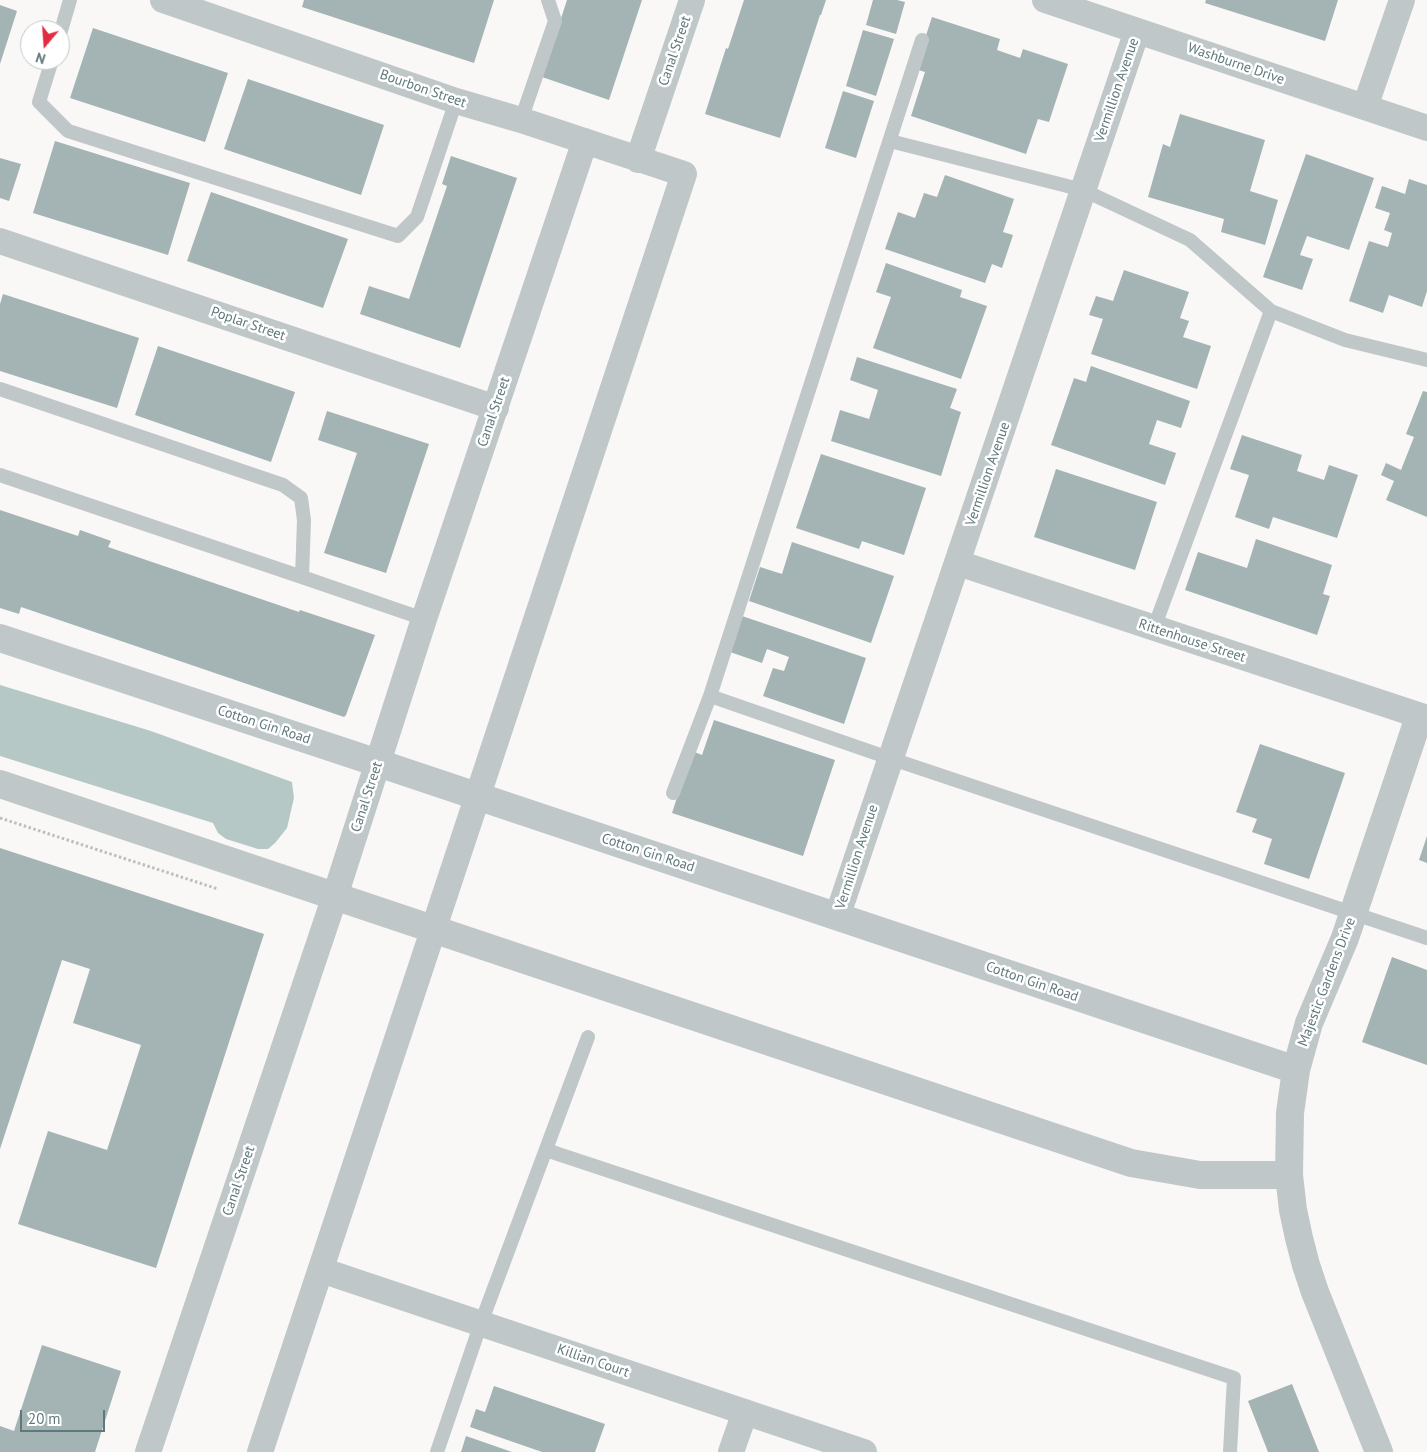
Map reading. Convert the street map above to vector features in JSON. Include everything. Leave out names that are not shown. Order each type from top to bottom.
[{"type":"street","name":"Bourbon Street","points":[[163,0],[456,101],[521,120],[684,174],[478,797]]},
{"type":"street","name":"Canal Street","points":[[638,160],[692,0]]},
{"type":"street","name":"Washburne Drive","points":[[1045,0],[1427,128]]},
{"type":"street","points":[[1365,108],[1402,0]]},
{"type":"street","name":"Vermillion Avenue","points":[[837,917],[1137,31]]},
{"type":"street","name":"Canal Street","points":[[148,1452],[335,896],[424,619],[585,141]]},
{"type":"street","name":"Poplar Street","points":[[0,241],[496,408]]},
{"type":"street","name":"Rittenhouse Street","points":[[958,563],[1423,718]]},
{"type":"street","name":"Cotton Gin Road","points":[[0,638],[1296,1070]]},
{"type":"street","name":"Majestic Gardens Drive","points":[[1379,1452],[1306,1265],[1293,1210],[1289,1175],[1290,1113],[1296,1070],[1309,1023],[1345,938],[1423,718]]},
{"type":"street","points":[[0,784],[1131,1163],[1200,1175],[1289,1175]]},
{"type":"street","points":[[260,1452],[478,797]]},
{"type":"street","name":"Killian Court","points":[[321,1270],[864,1452]]},
{"type":"street","points":[[731,1452],[745,1412]]},
{"type":"lane","points":[[64,20],[70,0]]},
{"type":"lane","points":[[521,120],[555,21],[548,0]]},
{"type":"lane","points":[[673,793],[710,696],[922,40]]},
{"type":"lane","points":[[49,70],[39,102],[68,131],[398,236],[417,217],[456,101]]},
{"type":"lane","points":[[890,141],[1083,190],[1190,240],[1272,311],[1345,340],[1427,360]]},
{"type":"lane","points":[[1154,628],[1272,311]]},
{"type":"lane","points":[[0,389],[283,485],[301,498],[304,520],[302,577]]},
{"type":"lane","points":[[0,475],[424,619]]},
{"type":"lane","points":[[710,696],[1427,938]]},
{"type":"lane","points":[[437,1452],[481,1323],[588,1037]]},
{"type":"lane","points":[[546,1150],[1234,1378],[1230,1452]]},
{"type":"path","points":[[0,818],[218,890]]},
{"type":"shaded area","points":[[0,685],[151,731],[292,782],[294,798],[287,828],[268,849],[258,849],[226,839],[218,833],[213,823],[0,756]]},
{"type":"building","points":[[304,0],[494,0],[474,63],[302,7]]},
{"type":"building","points":[[567,0],[642,0],[609,100],[542,77]]},
{"type":"building","points":[[744,0],[826,0],[780,138],[705,114]]},
{"type":"building","points":[[873,0],[905,2],[896,34],[866,25]]},
{"type":"building","points":[[1206,0],[1338,0],[1325,41],[1205,3]]},
{"type":"building","points":[[0,5],[17,11],[0,64]]},
{"type":"building","points":[[932,17],[1000,39],[997,50],[1020,58],[1023,49],[1068,64],[1049,122],[1038,119],[1026,154],[911,116],[925,72],[915,69]]},
{"type":"building","points":[[93,28],[228,73],[205,142],[70,98]]},
{"type":"building","points":[[863,30],[894,39],[876,96],[846,86]]},
{"type":"building","points":[[248,79],[384,125],[361,195],[224,149]]},
{"type":"building","points":[[843,91],[874,101],[856,158],[825,148]]},
{"type":"building","points":[[1180,114],[1265,140],[1250,191],[1278,200],[1265,245],[1221,232],[1224,219],[1148,197],[1163,144],[1170,147]]},
{"type":"building","points":[[55,141],[190,183],[168,255],[33,213]]},
{"type":"building","points":[[1306,154],[1374,178],[1349,250],[1307,236],[1300,255],[1313,259],[1302,290],[1263,277]]},
{"type":"building","points":[[451,156],[517,178],[460,348],[360,314],[369,286],[409,299],[447,186],[442,184]]},
{"type":"building","points":[[0,158],[21,164],[9,201],[0,198]]},
{"type":"building","points":[[945,175],[1014,199],[1003,232],[1013,235],[1002,268],[992,264],[985,283],[885,249],[898,212],[915,218],[924,193],[937,197]]},
{"type":"building","points":[[1409,179],[1427,185],[1427,291],[1422,307],[1389,295],[1383,313],[1349,301],[1369,241],[1388,247],[1392,233],[1384,230],[1390,213],[1375,208],[1382,186],[1405,194]]},
{"type":"building","points":[[211,192],[348,239],[323,308],[187,261]]},
{"type":"building","points":[[886,263],[962,290],[960,297],[987,306],[961,379],[873,348],[891,297],[876,292]]},
{"type":"building","points":[[1124,270],[1189,292],[1180,318],[1189,321],[1183,337],[1211,346],[1197,389],[1091,354],[1103,319],[1089,315],[1096,296],[1113,301]]},
{"type":"building","points":[[3,294],[139,338],[117,408],[0,371],[0,304]]},
{"type":"building","points":[[158,346],[295,392],[271,462],[135,415]]},
{"type":"building","points":[[857,357],[957,389],[950,408],[961,412],[941,476],[831,441],[840,410],[869,419],[878,390],[850,380]]},
{"type":"building","points":[[1091,366],[1190,401],[1181,428],[1157,420],[1149,444],[1176,453],[1165,485],[1051,445],[1074,378],[1086,382]]},
{"type":"building","points":[[1423,391],[1427,392],[1427,517],[1386,500],[1394,481],[1381,475],[1386,463],[1401,470],[1414,437],[1406,434]]},
{"type":"building","points":[[327,411],[429,444],[386,573],[324,553],[357,453],[318,440]]},
{"type":"building","points":[[1242,435],[1302,455],[1297,471],[1324,480],[1329,465],[1358,475],[1337,538],[1273,517],[1269,529],[1235,517],[1249,475],[1230,469]]},
{"type":"building","points":[[821,454],[926,488],[904,555],[862,541],[859,549],[796,528]]},
{"type":"building","points":[[1056,469],[1157,502],[1135,570],[1034,537]]},
{"type":"building","points":[[0,510],[78,536],[80,530],[111,541],[108,547],[299,612],[300,610],[375,635],[346,715],[344,717],[21,607],[19,614],[0,608]]},
{"type":"building","points":[[1256,539],[1332,565],[1323,594],[1330,596],[1317,635],[1185,590],[1198,552],[1247,568]]},
{"type":"building","points":[[792,542],[894,576],[871,643],[749,601],[760,567],[782,574]]},
{"type":"building","points":[[742,616],[866,658],[844,724],[763,696],[773,668],[784,671],[789,657],[767,649],[762,663],[730,652]]},
{"type":"building","points":[[714,720],[835,760],[803,856],[672,813],[692,751],[702,755]]},
{"type":"building","points":[[1260,744],[1345,773],[1309,879],[1264,864],[1272,839],[1252,832],[1257,819],[1236,812]]},
{"type":"building","points":[[1427,836],[1427,863],[1419,860]]},
{"type":"building","points":[[0,848],[264,934],[156,1268],[18,1224],[48,1131],[107,1150],[141,1045],[73,1023],[90,969],[62,960],[0,1149]]},
{"type":"building","points":[[1392,957],[1427,970],[1427,1065],[1362,1042]]},
{"type":"building","points":[[42,1345],[121,1371],[95,1452],[0,1452],[0,1426],[14,1431]]},
{"type":"building","points":[[1292,1384],[1319,1452],[1268,1452],[1248,1401]]},
{"type":"building","points":[[494,1386],[605,1424],[595,1452],[542,1452],[470,1427],[476,1409],[485,1412]]},
{"type":"building","points":[[466,1436],[512,1452],[461,1452]]}]
